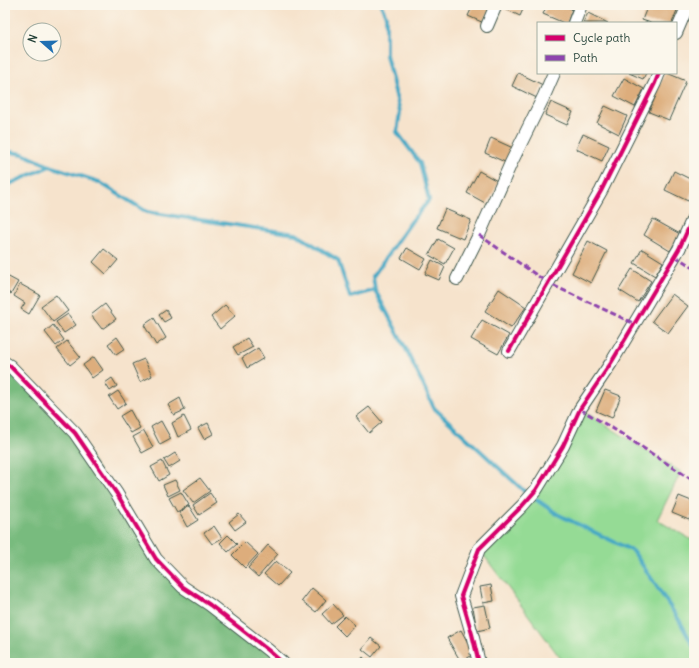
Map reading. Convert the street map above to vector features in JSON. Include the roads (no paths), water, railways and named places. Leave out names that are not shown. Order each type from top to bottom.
[{"type":"street","points":[[487,26],[496,5]]},
{"type":"street","points":[[574,22],[581,5]]},
{"type":"street","points":[[677,31],[688,5]]},
{"type":"street","points":[[457,279],[554,74]]},
{"type":"street","points":[[510,351],[601,191],[659,74]]},
{"type":"street","points":[[479,663],[461,596],[479,549],[536,490],[563,446],[580,409],[611,363],[679,249],[694,216]]},
{"type":"street","points":[[5,363],[10,366],[75,433],[117,494],[156,559],[183,587],[268,650],[283,663]]},
{"type":"waterway","points":[[375,290],[373,276],[411,222],[429,200],[420,163],[397,132],[400,112],[386,55],[386,16],[381,5]]},
{"type":"waterway","points":[[5,151],[23,154],[50,166]]},
{"type":"waterway","points":[[5,186],[50,166],[99,182],[147,212],[296,234],[338,260],[350,297],[375,290],[408,353],[434,408],[524,491],[557,514],[633,551],[679,620],[694,647]]}]
